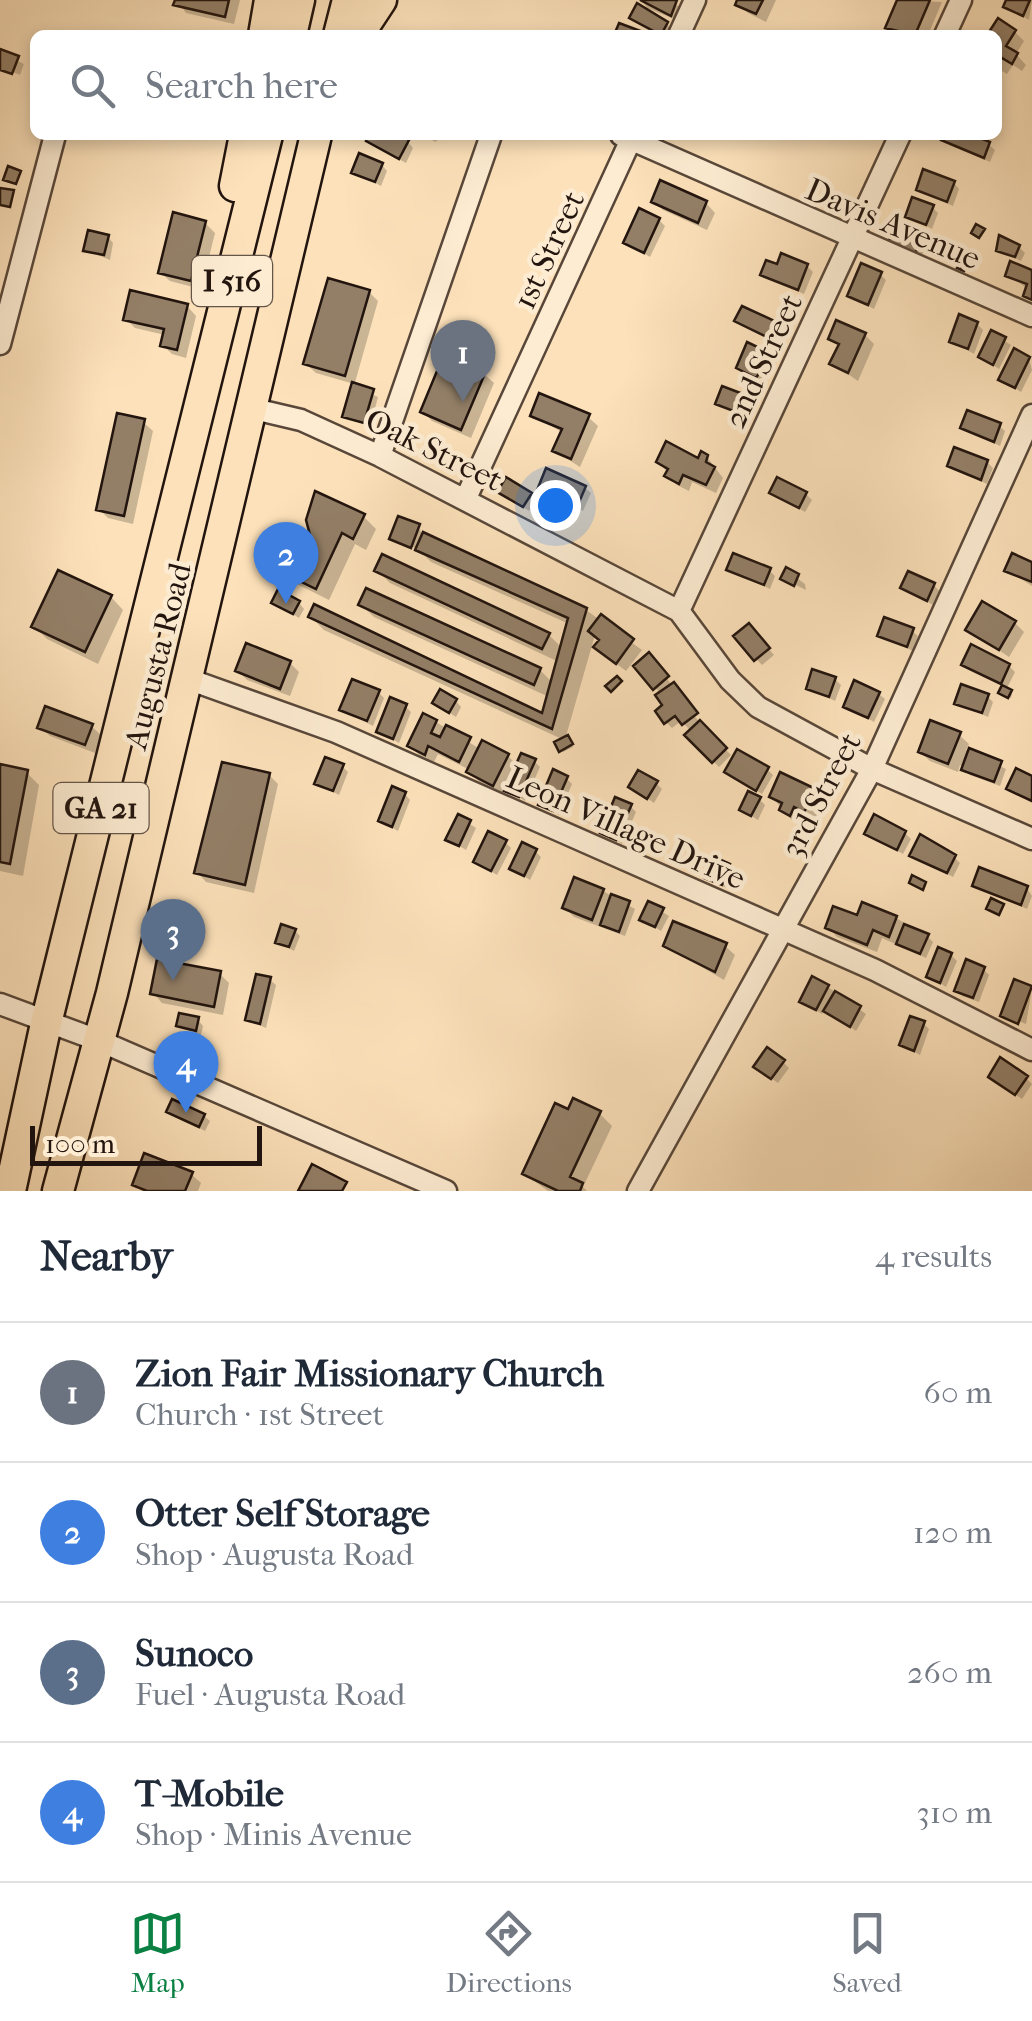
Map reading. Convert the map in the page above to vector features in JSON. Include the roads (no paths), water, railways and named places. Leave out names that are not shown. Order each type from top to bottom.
[{"type":"highway","points":[[265,30],[270,0]]},
{"type":"highway","points":[[292,30],[299,0]]},
{"type":"highway","points":[[341,30],[348,0]]},
{"type":"highway","points":[[361,30],[381,0]]},
{"type":"highway","points":[[196,426],[243,140]]},
{"type":"highway","name":"I 516","points":[[196,426],[265,140]]},
{"type":"highway","name":"Augusta Road","points":[[58,1191],[100,1041],[315,140]]},
{"type":"highway","name":"Augusta Road","points":[[10,1191],[47,1019],[196,426]]},
{"type":"street","points":[[681,30],[695,0]]},
{"type":"street","points":[[947,30],[961,0]]},
{"type":"street","points":[[0,344],[53,140]]},
{"type":"street","points":[[380,456],[490,140]]},
{"type":"street","name":"1st Street","points":[[466,498],[627,140]]},
{"type":"street","name":"Davis Avenue","points":[[635,140],[852,240],[1032,316]]},
{"type":"street","name":"2nd Street","points":[[679,611],[898,140]]},
{"type":"street","name":"Oak Street","points":[[254,408],[301,420],[380,456],[679,611],[730,680],[758,707],[872,769],[1032,838]]},
{"type":"street","name":"3rd Street","points":[[638,1191],[872,769],[1032,415]]},
{"type":"street","name":"Leon Village Drive","points":[[188,679],[336,732],[875,970],[1032,1050]]},
{"type":"street","points":[[0,1004],[100,1041],[446,1191]]},
{"type":"place","name":"Zion Fair Missionary Church","points":[[463,402]]},
{"type":"place","name":"Otter Self Storage","points":[[286,604]]},
{"type":"place","name":"Sunoco","points":[[173,981]]},
{"type":"place","name":"T-Mobile","points":[[186,1113]]}]
